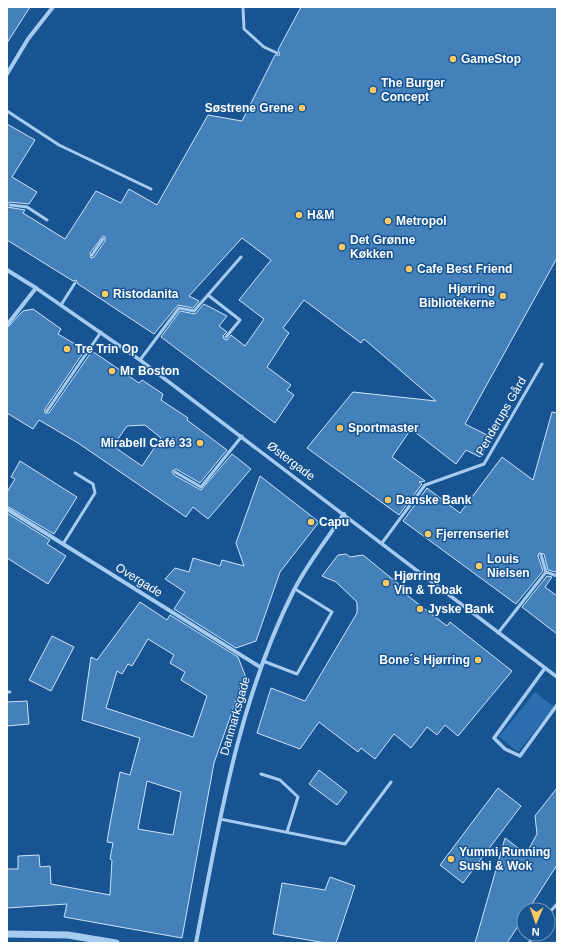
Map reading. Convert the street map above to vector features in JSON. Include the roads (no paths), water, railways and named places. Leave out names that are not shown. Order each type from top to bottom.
[{"type":"street","points":[[7,74],[28,39],[53,7]]},
{"type":"street","name":"Østergade","points":[[7,270],[36,288],[140,360],[242,436],[557,677]]},
{"type":"street","points":[[7,324],[36,288]]},
{"type":"street","name":"Overgade","points":[[7,509],[260,667]]},
{"type":"street","name":"Danmarksgade","points":[[196,943],[235,751],[260,667],[294,589],[344,514]]},
{"type":"street","points":[[545,668],[494,738],[505,750],[520,756],[557,705]]},
{"type":"street","points":[[7,934],[68,935],[116,943]]},
{"type":"lane","points":[[244,7],[244,29],[264,47],[276,53]]},
{"type":"lane","points":[[7,111],[59,145],[151,189]]},
{"type":"lane","points":[[10,205],[27,207],[47,220]]},
{"type":"lane","points":[[92,255],[103,239]]},
{"type":"lane","points":[[140,360],[179,308],[194,311],[241,257]]},
{"type":"lane","points":[[61,305],[76,283]]},
{"type":"lane","points":[[208,295],[240,320],[226,337]]},
{"type":"lane","points":[[47,411],[101,332]]},
{"type":"lane","name":"Penderups Gård","points":[[382,543],[425,486],[484,464],[542,364]]},
{"type":"lane","points":[[175,472],[201,487],[242,436]]},
{"type":"lane","points":[[63,544],[95,493],[93,484],[75,473]]},
{"type":"lane","points":[[541,555],[546,572]]},
{"type":"lane","points":[[498,633],[546,572]]},
{"type":"lane","points":[[546,572],[557,576]]},
{"type":"lane","points":[[263,661],[297,674],[332,612],[294,589]]},
{"type":"lane","points":[[261,774],[280,780],[298,797],[287,832]]},
{"type":"lane","points":[[220,819],[345,844],[391,782]]},
{"type":"place","name":"GameStop","points":[[453,59]]},
{"type":"place","name":"The Burger Concept","points":[[373,90]]},
{"type":"place","name":"Søstrene Grene","points":[[302,108]]},
{"type":"place","name":"H&M","points":[[299,215]]},
{"type":"place","name":"Metropol","points":[[388,221]]},
{"type":"place","name":"Det Grønne Køkken","points":[[342,247]]},
{"type":"place","name":"Cafe Best Friend","points":[[409,269]]},
{"type":"place","name":"Ristodanita","points":[[105,294]]},
{"type":"place","name":"Hjørring Bibliotekerne","points":[[503,296]]},
{"type":"place","name":"Tre Trin Op","points":[[67,349]]},
{"type":"place","name":"Mr Boston","points":[[112,371]]},
{"type":"place","name":"Sportmaster","points":[[340,428]]},
{"type":"place","name":"Mirabell Café 33","points":[[200,443]]},
{"type":"place","name":"Danske Bank","points":[[388,500]]},
{"type":"place","name":"Capu","points":[[311,522]]},
{"type":"place","name":"Fjerrenseriet","points":[[428,534]]},
{"type":"place","name":"Louis Nielsen","points":[[479,566]]},
{"type":"place","name":"Hjørring Vin & Tobak","points":[[386,583]]},
{"type":"place","name":"Jyske Bank","points":[[420,609]]},
{"type":"place","name":"Bone´s Hjørring","points":[[478,660]]},
{"type":"place","name":"Yummi Running Sushi & Wok","points":[[451,859]]}]
